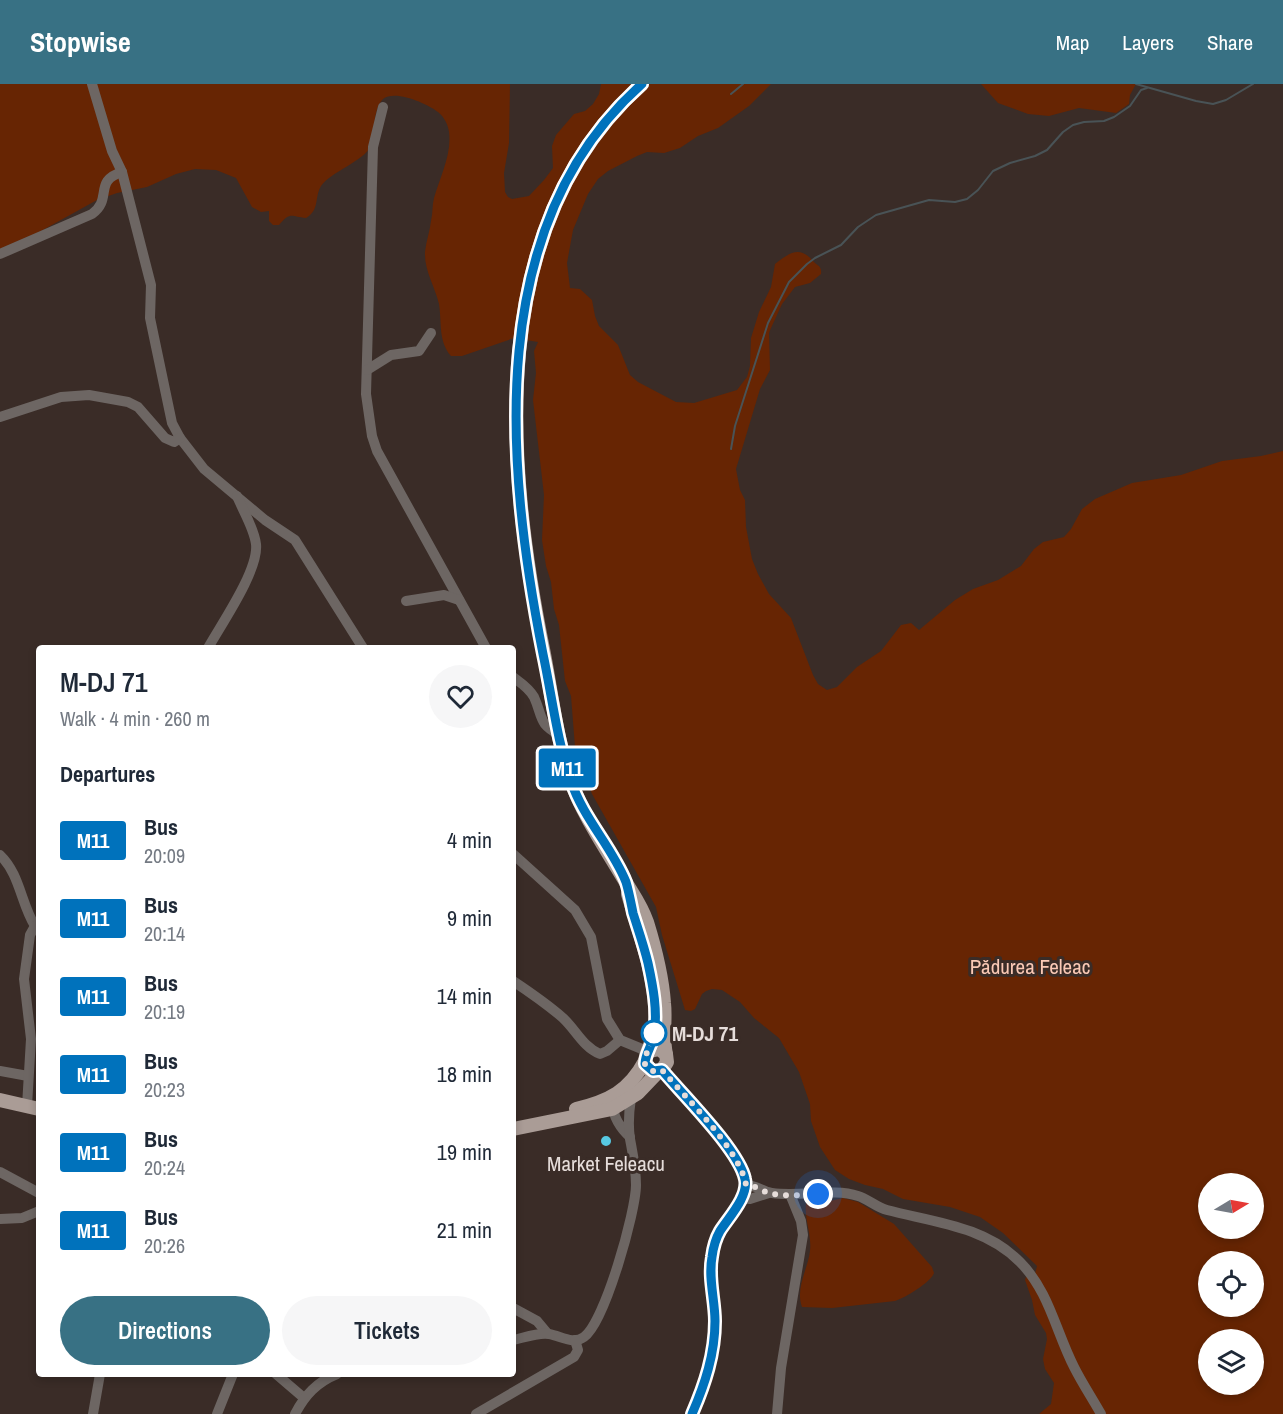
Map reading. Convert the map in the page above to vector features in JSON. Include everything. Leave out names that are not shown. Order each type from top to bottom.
[{"type":"main road","points":[[516,1128],[631,1098],[668,1062],[663,1038],[664,1000],[643,910],[578,799],[571,782],[531,592],[525,544],[517,426],[516,372],[519,342],[534,267],[547,224],[561,192],[589,144],[624,99],[642,84]]},
{"type":"main road","points":[[516,1121],[614,1102],[631,1084],[647,1056],[655,1026],[653,990],[626,883]]},
{"type":"main road","points":[[647,1056],[659,1049],[666,1054]]},
{"type":"main road","points":[[647,1056],[650,1070],[660,1071]]},
{"type":"main road","points":[[0,1100],[33,1108]]},
{"type":"main road","points":[[0,1107],[36,1115]]},
{"type":"street","points":[[92,84],[112,151],[122,172],[151,285],[150,318],[172,423],[180,438],[204,469],[265,520],[295,540],[361,645]]},
{"type":"street","points":[[383,106],[373,147],[367,370],[368,417],[377,451],[484,645]]},
{"type":"street","points":[[0,254],[92,214],[103,204],[106,181],[111,175],[122,172]]},
{"type":"street","points":[[367,370],[391,355],[418,351],[431,333]]},
{"type":"street","points":[[0,417],[62,397],[89,395],[128,402],[138,407],[165,438],[174,442],[180,438]]},
{"type":"street","points":[[210,645],[252,571],[257,554],[256,540],[235,493]]},
{"type":"street","points":[[406,601],[444,595],[459,600]]},
{"type":"street","points":[[516,679],[533,696],[543,723],[548,729],[560,735]]},
{"type":"street","points":[[0,855],[16,878],[27,913],[36,924]]},
{"type":"street","points":[[516,857],[574,910],[591,937],[607,1019],[620,1040],[642,1049],[647,1056]]},
{"type":"street","points":[[33,1108],[28,1076],[31,1039],[24,979],[30,935],[36,926]]},
{"type":"street","points":[[516,983],[538,997],[565,1020],[586,1047],[594,1052],[600,1054],[607,1052],[620,1040]]},
{"type":"street","points":[[0,1071],[28,1076]]},
{"type":"street","points":[[660,1071],[730,1150],[742,1168],[746,1185],[741,1198],[719,1233],[711,1257],[715,1320],[713,1349],[705,1382],[692,1414]]},
{"type":"street","points":[[516,1339],[547,1333],[575,1340],[585,1336],[607,1299],[633,1209],[636,1186],[635,1162],[630,1137],[631,1098]]},
{"type":"street","points":[[614,1102],[622,1130],[630,1137]]},
{"type":"street","points":[[0,1172],[36,1191]]},
{"type":"street","points":[[746,1185],[769,1193]]},
{"type":"street","points":[[741,1198],[750,1199],[769,1193],[836,1193],[859,1196],[884,1209],[970,1230],[994,1241],[1020,1261],[1037,1283],[1074,1367],[1101,1414]]},
{"type":"street","points":[[777,1414],[781,1368],[803,1235],[801,1221],[790,1194]]},
{"type":"street","points":[[0,1219],[22,1218],[36,1212]]},
{"type":"street","points":[[516,1310],[537,1321],[547,1333]]},
{"type":"street","points":[[476,1414],[574,1357],[578,1350],[575,1340]]},
{"type":"street","points":[[93,1414],[99,1377]]},
{"type":"street","points":[[217,1414],[231,1377]]},
{"type":"street","points":[[280,1377],[304,1398]]},
{"type":"street","points":[[295,1414],[304,1398],[321,1381],[330,1377]]},
{"type":"green space","name":"Pădurea Feleac","points":[[0,84],[510,84],[509,143],[504,173],[505,192],[512,199],[529,196],[544,180],[553,168],[552,146],[556,135],[574,114],[585,111],[593,104],[599,94],[601,84],[771,84],[749,106],[718,128],[698,136],[680,148],[664,153],[647,152],[637,156],[608,171],[598,179],[588,194],[573,230],[567,263],[570,288],[580,289],[592,300],[599,326],[618,345],[630,375],[638,382],[676,402],[694,403],[737,390],[747,377],[750,366],[751,338],[759,312],[771,287],[775,264],[789,254],[798,252],[807,255],[820,267],[821,274],[810,283],[795,287],[782,304],[771,328],[769,333],[770,370],[760,389],[736,469],[740,490],[745,500],[746,527],[752,559],[758,574],[769,594],[791,618],[813,675],[818,684],[827,690],[837,687],[857,667],[881,651],[901,625],[911,623],[919,630],[955,600],[973,589],[998,580],[1021,566],[1034,549],[1043,542],[1064,537],[1082,509],[1095,499],[1132,483],[1181,475],[1222,461],[1283,451],[1283,1414],[1039,1414],[1051,1404],[1054,1383],[1045,1369],[1043,1359],[1046,1333],[1035,1315],[1025,1280],[1026,1277],[1034,1278],[1037,1266],[1003,1233],[980,1217],[950,1207],[903,1199],[883,1189],[849,1179],[835,1170],[820,1147],[811,1121],[810,1104],[799,1072],[779,1038],[754,1018],[740,1002],[722,990],[706,991],[702,994],[695,1009],[685,1010],[662,935],[656,907],[592,794],[575,747],[571,696],[565,681],[559,625],[542,540],[544,495],[533,400],[536,373],[534,351],[538,342],[514,338],[462,356],[451,356],[442,338],[439,304],[425,259],[433,201],[449,149],[448,126],[438,112],[427,105],[403,97],[388,96],[383,99],[377,109],[373,135],[367,152],[321,186],[315,208],[306,218],[289,216],[279,225],[273,225],[269,221],[269,211],[261,212],[252,207],[236,178],[216,170],[195,169],[176,174],[147,187],[97,200],[41,231],[0,249]]},
{"type":"green space","points":[[981,84],[1136,84],[1130,95],[1129,104],[1116,113],[1079,108],[1049,116],[1028,114],[998,103]]},
{"type":"green space","points":[[843,1198],[858,1202],[894,1224],[932,1267],[934,1273],[932,1277],[905,1297],[895,1301],[832,1308],[802,1307],[800,1293],[810,1245],[806,1203],[809,1200],[826,1202]]},
{"type":"waterway","points":[[731,94],[743,84]]},
{"type":"waterway","points":[[1136,84],[1213,104],[1226,100],[1253,84]]},
{"type":"waterway","points":[[731,449],[735,426],[768,323],[789,282],[807,264],[841,245],[858,227],[876,215],[929,200],[955,202],[967,199],[978,190],[993,171],[1047,150],[1063,132],[1073,125],[1104,121],[1114,117],[1130,106],[1141,90],[1147,88]]},
{"type":"bus line","name":"M11","points":[[642,84],[624,99],[589,144],[575,165],[547,224],[529,284],[519,342],[516,372],[517,426],[521,497],[531,592],[566,766],[578,799],[626,883],[647,960],[653,990],[655,1026],[645,1064],[650,1070],[662,1070],[730,1150],[745,1176],[746,1185],[741,1198],[719,1233],[711,1257],[715,1320],[713,1349],[705,1382],[692,1414]]},
{"type":"place","name":"M-DJ 71","points":[[654,1033]]},
{"type":"place","name":"Market Feleacu","points":[[606,1141]]},
{"type":"route","points":[[654,1033],[645,1061],[647,1068],[653,1071],[662,1070],[720,1138],[742,1168],[746,1185],[769,1193],[818,1194]]}]
